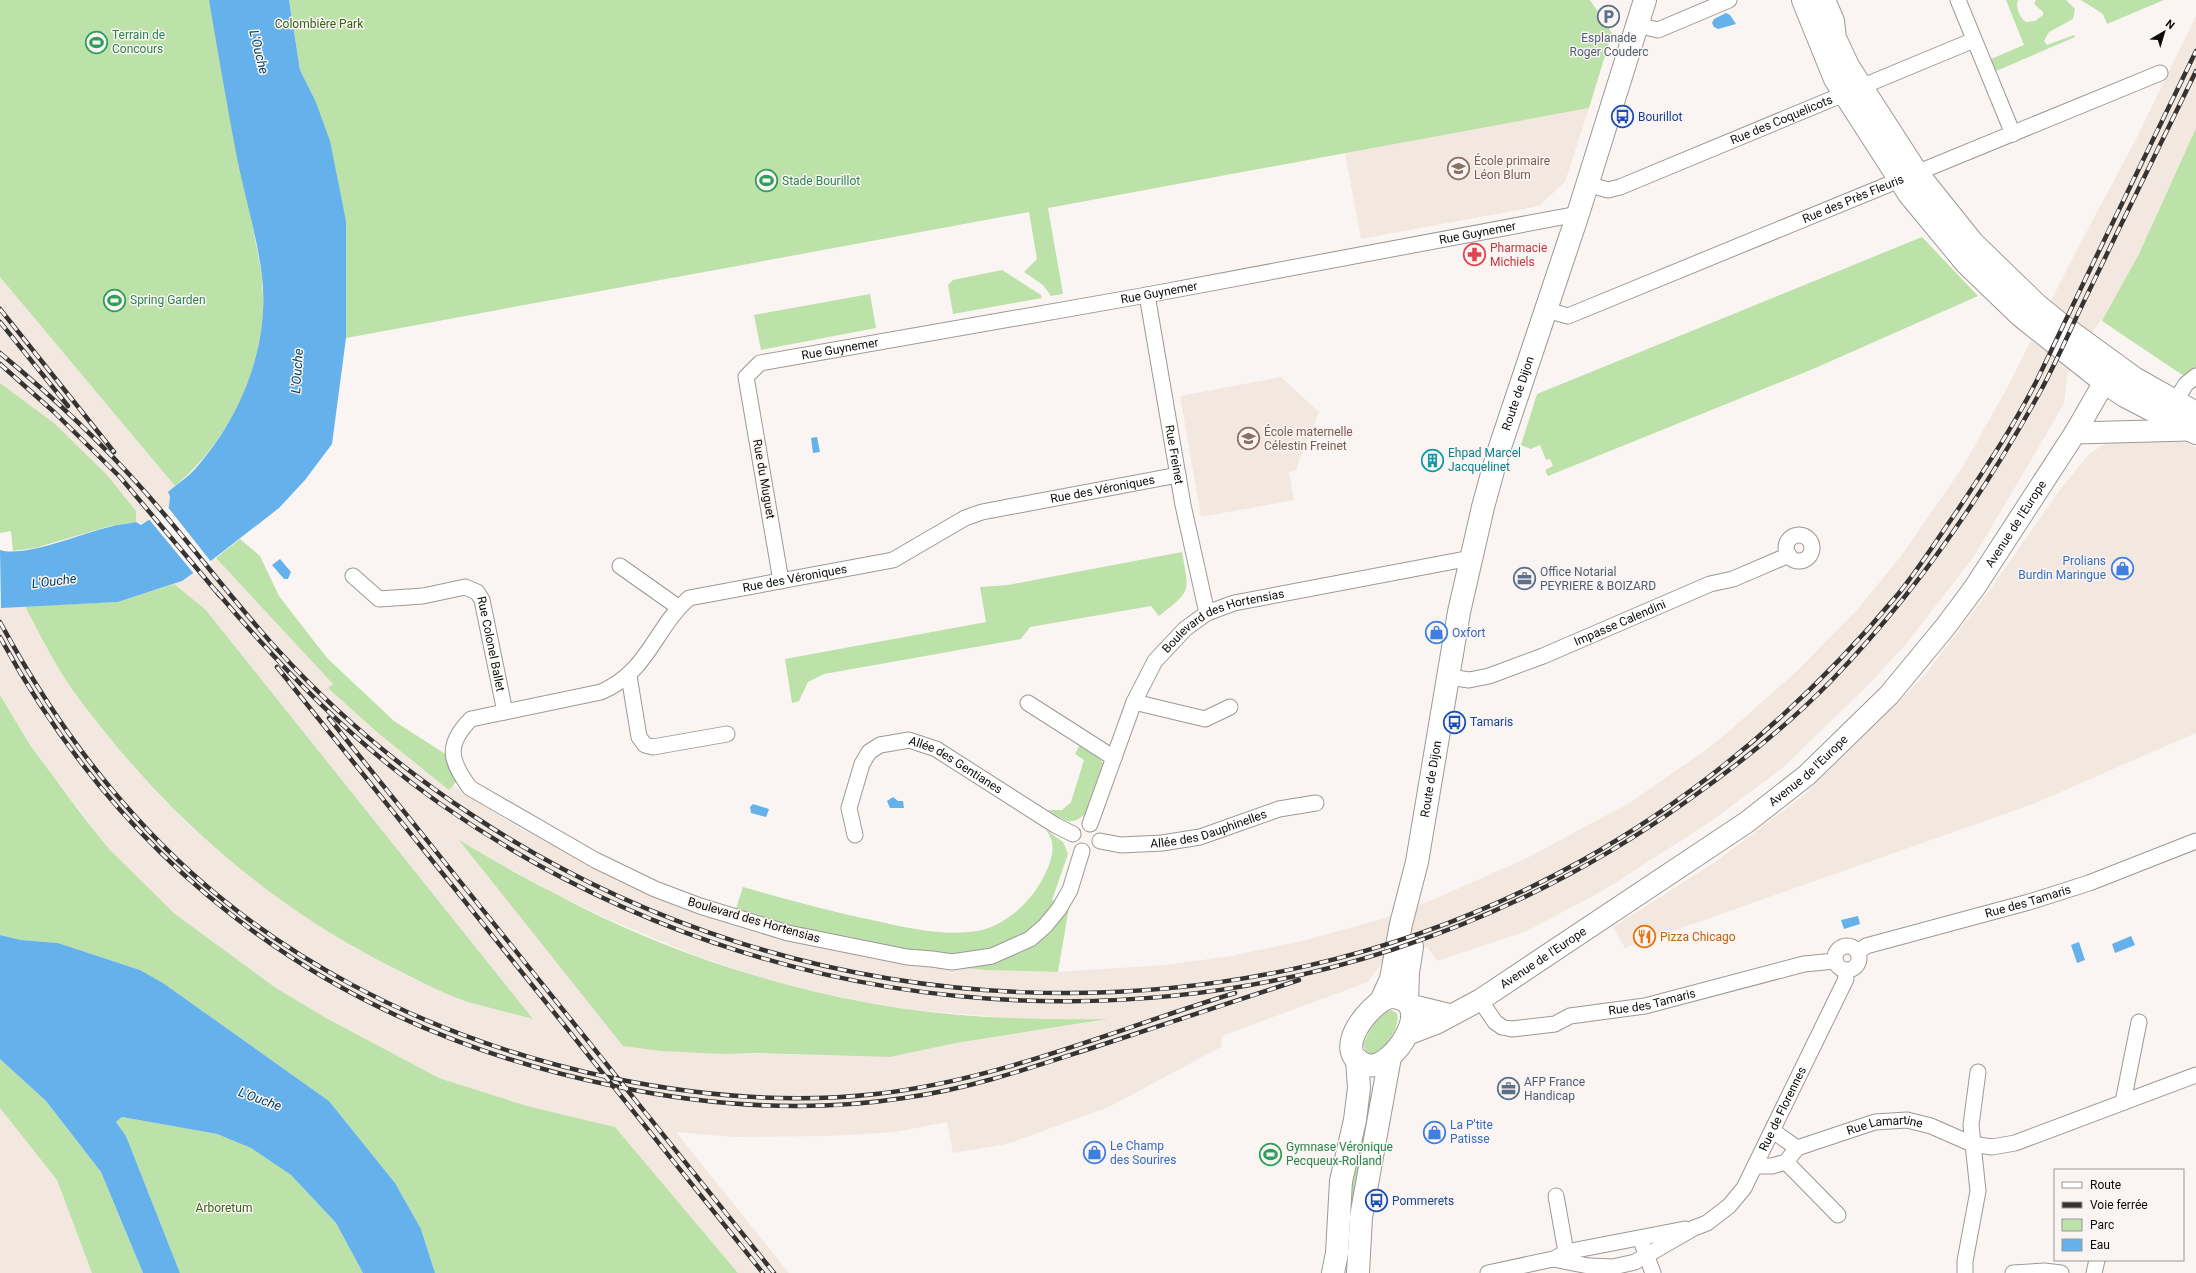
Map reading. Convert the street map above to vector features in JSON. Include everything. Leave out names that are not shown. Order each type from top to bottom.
[{"type":"main road","name":"Route de Dijon","points":[[1382,999],[1391,980],[1401,924],[1411,890],[1471,558],[1497,456],[1578,214],[1645,0]]},
{"type":"main road","points":[[1803,0],[1826,60],[1853,90],[1908,177],[1943,237],[1990,286],[2022,316],[2109,374],[2194,425]]},
{"type":"main road","points":[[1824,0],[1833,21],[1835,38],[1848,66],[1853,90]]},
{"type":"main road","name":"Avenue de l'Europe","points":[[1406,1035],[1437,1023],[1480,1000],[1747,822],[1807,775],[1888,695],[1946,626],[1975,587],[2075,433],[2109,374]]},
{"type":"main road","points":[[2075,433],[2194,425]]},
{"type":"main road","name":"Route de Dijon","points":[[1409,1004],[1408,972],[1415,925],[1411,890]]},
{"type":"main road","points":[[1337,1266],[1341,1181],[1359,1088],[1357,1059],[1351,1049],[1354,1035],[1367,1015],[1382,999],[1399,997],[1409,1004],[1451,1015]]},
{"type":"main road","points":[[1357,1059],[1368,1065],[1376,1065],[1390,1056],[1406,1035],[1412,1022],[1409,1004]]},
{"type":"main road","points":[[1358,1273],[1361,1217],[1390,1056]]},
{"type":"street","points":[[1636,25],[1658,30],[1729,0]]},
{"type":"street","points":[[1958,0],[2013,134]]},
{"type":"street","name":"Rue des Coquelicots","points":[[1587,184],[1608,190],[1620,187],[1974,40]]},
{"type":"street","name":"Rue des Près Fleuris","points":[[1546,310],[1568,316],[2160,73]]},
{"type":"street","name":"Rue Guynemer","points":[[746,377],[760,363],[1147,295],[1578,214]]},
{"type":"street","name":"Rue Freinet","points":[[1147,295],[1178,475],[1207,613]]},
{"type":"street","points":[[2170,410],[2186,384],[2196,376]]},
{"type":"street","name":"Rue du Muguet","points":[[746,377],[781,581]]},
{"type":"street","name":"Rue des Véroniques","points":[[455,743],[460,731],[471,719],[601,692],[615,686],[629,676],[646,655],[678,607],[689,598],[893,560],[965,518],[982,512],[1178,475]]},
{"type":"street","name":"Impasse Calendini","points":[[1449,677],[1469,680],[1496,674],[1543,656],[1710,584],[1733,579],[1789,555]]},
{"type":"street","name":"Boulevard des Hortensias","points":[[1090,824],[1134,702],[1154,661],[1186,630],[1207,613],[1234,603],[1471,558]]},
{"type":"street","points":[[620,566],[678,607]]},
{"type":"street","name":"Rue Colonel Ballet","points":[[353,576],[379,599],[423,596],[465,587],[477,592],[482,600],[505,712]]},
{"type":"street","points":[[629,676],[640,737],[645,745],[653,747],[727,734]]},
{"type":"street","points":[[1134,702],[1205,719],[1230,707]]},
{"type":"street","points":[[1028,703],[1114,758]]},
{"type":"street","name":"Allée des Gentianes","points":[[855,835],[849,808],[862,764],[869,752],[880,745],[909,740],[936,748],[1055,825],[1073,834]]},
{"type":"street","name":"Boulevard des Hortensias","points":[[455,743],[452,753],[457,770],[470,788],[595,860],[655,889],[700,906],[788,933],[907,957],[952,962],[972,960],[992,956],[1030,939],[1045,926],[1059,909],[1070,890],[1082,851]]},
{"type":"street","name":"Allée des Dauphinelles","points":[[1100,841],[1121,845],[1162,843],[1200,837],[1279,809],[1316,803]]},
{"type":"street","points":[[1090,824],[1098,830],[1100,841],[1094,849],[1082,851],[1073,842],[1073,834],[1078,826],[1090,824]]},
{"type":"street","name":"Rue des Tamaris","points":[[1480,1000],[1495,1022],[1502,1027],[1512,1029],[1555,1024],[1570,1016],[1645,1006],[1804,964],[1840,965],[1853,969],[1858,963],[1858,952],[1866,946],[2029,902],[2089,883],[2196,841]]},
{"type":"street","name":"Rue de Florennes","points":[[1488,1273],[1562,1257],[1587,1248],[1694,1228],[1707,1224],[1729,1206],[1744,1188],[1846,979],[1840,965]]},
{"type":"street","points":[[2123,1102],[2139,1022]]},
{"type":"street","points":[[1965,1273],[1965,1261],[1978,1191],[1971,1125],[1978,1072]]},
{"type":"street","name":"Rue Lamartine","points":[[1797,1148],[1875,1122],[1906,1120],[1931,1126],[1972,1144],[1992,1147],[2015,1143],[2196,1075]]},
{"type":"street","points":[[1755,1166],[1772,1166],[1786,1162],[1797,1148],[1773,1131]]},
{"type":"street","points":[[1786,1162],[1838,1214]]},
{"type":"street","points":[[1556,1196],[1562,1257]]},
{"type":"street","name":"Rue de Florennes","points":[[1562,1257],[1590,1269],[1613,1267],[1635,1262],[1694,1228]]},
{"type":"street","points":[[1640,1237],[1653,1273]]},
{"type":"street","points":[[1587,1248],[1590,1269]]},
{"type":"street","points":[[2094,1273],[2097,1261]]},
{"type":"street","points":[[2013,1273],[2044,1271],[2061,1273]]},
{"type":"shaded area","points":[[2196,16],[2196,128],[2153,222],[2137,276],[2093,331],[2068,373],[2064,404],[1975,555],[1907,643],[1873,680],[1785,766],[1710,822],[1604,890],[1527,931],[1437,961],[1427,947],[1382,963],[1368,982],[1222,1036],[1221,1047],[1109,1107],[1007,1144],[953,1153],[947,1122],[895,1132],[829,1136],[733,1137],[676,1132],[789,1273],[738,1273],[615,1127],[527,1106],[439,1078],[326,1018],[276,988],[175,914],[109,849],[30,745],[0,695],[0,607],[25,606],[59,669],[82,702],[135,769],[191,827],[253,879],[351,946],[416,980],[467,1001],[533,1019],[205,609],[174,584],[191,576],[216,558],[333,684],[328,688],[378,733],[407,756],[518,827],[646,890],[919,963],[985,970],[1058,972],[1165,965],[1231,956],[1306,940],[1385,918],[1432,900],[1527,858],[1631,802],[1707,749],[1797,671],[1856,611],[1901,556],[1962,468],[2007,388],[2070,263],[2136,139]],"holes":[[[460,841],[553,893],[606,918],[694,955],[759,977],[818,992],[869,1003],[913,1010],[1022,1019],[1105,1020],[956,1043],[890,1057],[661,1051]]]},
{"type":"shaded area","name":"École primaire Léon Blum","points":[[1589,108],[1565,182],[1539,206],[1361,239],[1345,153]]},
{"type":"shaded area","points":[[0,277],[175,486],[169,492],[169,507],[143,524],[136,522],[136,511],[107,475],[54,423],[0,383]]},
{"type":"shaded area","name":"École maternelle Célestin Freinet","points":[[1281,377],[1319,412],[1297,466],[1297,470],[1289,472],[1294,500],[1201,517],[1180,396]]},
{"type":"shaded area","points":[[2176,439],[2196,447],[2196,733],[2033,804],[1625,948],[1613,927],[1715,862],[1803,796],[1924,676],[1989,591],[2059,491],[2088,455],[2110,440]]},
{"type":"shaded area","points":[[0,1108],[57,1180],[92,1273],[0,1273]]},
{"type":"green space","points":[[0,0],[210,0],[262,276],[263,313],[260,338],[254,362],[246,386],[236,408],[224,430],[210,450],[175,486],[0,277]]},
{"type":"green space","name":"Stade Bourillot","points":[[289,0],[1590,0],[1612,33],[1589,108],[1048,208],[1063,294],[1051,296],[1043,285],[1024,272],[1037,259],[1029,212],[346,338],[346,221],[315,100],[300,70]]},
{"type":"green space","points":[[2006,0],[2018,0],[2017,6],[2019,12],[2026,22],[2035,21],[2043,15],[2043,12],[2034,4],[2036,0],[2066,0],[2075,9],[2073,19],[2049,32],[2044,41],[2047,45],[2074,35],[2075,37],[1996,71],[1991,59],[2024,45]]},
{"type":"green space","points":[[2081,0],[2164,0],[2107,24],[2103,14]]},
{"type":"green space","points":[[2196,128],[2196,369],[2184,376],[2102,321],[2139,254]]},
{"type":"green space","points":[[1922,237],[1978,296],[1813,369],[1548,476],[1545,470],[1553,466],[1550,459],[1546,460],[1540,445],[1531,449],[1521,445],[1537,394]]},
{"type":"green space","points":[[1002,270],[1041,295],[1042,298],[953,314],[948,285],[953,280]]},
{"type":"green space","points":[[870,294],[876,328],[761,350],[754,315]]},
{"type":"green space","points":[[0,383],[54,423],[107,475],[136,511],[136,522],[110,526],[35,548],[13,551],[11,531],[0,533]]},
{"type":"green space","points":[[240,539],[260,556],[279,596],[327,658],[394,721],[447,755],[448,765],[456,782],[449,790],[378,733],[328,688],[333,684],[216,558]]},
{"type":"green space","points":[[1182,552],[1186,576],[1186,590],[1178,601],[1159,616],[1151,606],[1030,627],[1021,639],[824,674],[808,682],[799,701],[792,703],[785,659],[986,622],[980,587],[1008,585]]},
{"type":"green space","points":[[174,584],[205,609],[533,1019],[456,998],[376,959],[337,937],[300,913],[229,859],[164,799],[105,732],[64,677],[25,606],[118,602]]},
{"type":"green space","points":[[0,695],[30,745],[109,849],[175,914],[276,988],[326,1018],[439,1078],[527,1106],[615,1127],[738,1273],[435,1273],[421,1229],[395,1183],[329,1101],[163,983],[140,970],[58,943],[21,940],[0,935]]},
{"type":"green space","points":[[1080,745],[1098,757],[1103,763],[1085,814],[1075,821],[1066,821],[1048,810],[1062,810],[1071,802],[1084,760],[1075,754]]},
{"type":"green space","points":[[1046,830],[1063,842],[1068,854],[1052,900],[1069,907],[1058,972],[985,970],[919,963],[732,921],[743,887],[892,925],[953,933],[977,931],[997,924],[1015,913],[1037,889],[1048,868],[1053,849],[1050,836]]},
{"type":"green space","points":[[459,840],[540,886],[627,929],[706,960],[787,985],[869,1003],[928,1012],[988,1017],[1108,1019],[956,1043],[890,1057],[755,1053],[725,1054],[661,1051],[623,1046]]},
{"type":"green space","points":[[1391,1010],[1397,1013],[1397,1025],[1391,1038],[1382,1049],[1371,1055],[1366,1051],[1363,1045],[1377,1019],[1381,1015]]},
{"type":"green space","points":[[0,1059],[46,1101],[101,1172],[143,1273],[92,1273],[57,1180],[0,1108]]},
{"type":"green space","points":[[1363,1094],[1378,1096],[1351,1268],[1344,1266],[1345,1231]]},
{"type":"green space","name":"Arboretum","points":[[122,1117],[217,1134],[251,1148],[291,1175],[336,1223],[363,1273],[180,1273],[126,1136],[116,1122]]},
{"type":"water","name":"L'Ouche","points":[[209,0],[289,0],[300,70],[315,100],[330,141],[346,221],[346,338],[332,444],[305,480],[279,508],[212,560],[182,581],[118,602],[1,608],[0,550],[11,552],[24,551],[54,544],[116,525],[136,522],[141,525],[169,507],[170,496],[168,492],[196,468],[212,448],[239,403],[249,379],[261,328],[263,302],[262,276],[254,232],[237,158]]},
{"type":"water","points":[[1726,13],[1730,15],[1736,24],[1718,29],[1714,27],[1712,23],[1714,19]]},
{"type":"water","points":[[817,437],[820,452],[813,453],[811,438]]},
{"type":"water","points":[[280,559],[291,572],[288,579],[284,579],[272,565]]},
{"type":"water","points":[[893,797],[898,801],[903,801],[904,808],[890,808],[887,801]]},
{"type":"water","points":[[753,804],[769,809],[766,817],[751,813],[750,807]]},
{"type":"water","points":[[1858,916],[1860,924],[1844,929],[1841,920]]},
{"type":"water","name":"L'Ouche","points":[[0,935],[21,940],[58,943],[140,970],[163,983],[329,1101],[395,1183],[421,1229],[435,1273],[363,1273],[336,1223],[291,1175],[251,1148],[217,1134],[122,1117],[116,1122],[126,1136],[180,1273],[143,1273],[101,1172],[46,1101],[0,1059]]},
{"type":"water","points":[[2131,936],[2135,945],[2115,953],[2112,944]]},
{"type":"water","points":[[2079,942],[2085,960],[2077,963],[2071,945]]},
{"type":"pier","points":[[167,506],[212,563],[195,575],[148,518]]},
{"type":"railway","points":[[0,353],[57,403],[112,456],[162,512],[275,647],[297,671],[344,716],[393,758],[445,797],[472,815],[600,888],[736,942],[877,976],[1020,992],[1165,989],[1308,966],[1448,923],[1581,861],[1626,834],[1712,775],[1791,707],[1829,670],[1899,593],[1922,563],[1957,511],[2021,411],[2196,51]]},
{"type":"railway","points":[[217,592],[268,650],[321,705],[378,756],[439,803],[587,890],[743,952],[904,989],[1068,1001],[1232,988],[1393,950],[1548,886],[1694,796],[1748,756],[1782,727],[1831,681],[1891,614],[1945,544],[1995,469],[2018,431],[2053,367],[2196,71]]},
{"type":"railway","points":[[0,309],[114,452]]},
{"type":"railway","points":[[0,322],[68,406]]},
{"type":"railway","points":[[0,364],[54,412],[120,477],[220,596]]},
{"type":"railway","points":[[0,622],[45,699],[96,771],[135,816],[184,866],[236,910],[293,950],[352,985],[414,1015],[479,1041],[545,1062],[612,1078],[677,1090],[710,1094],[776,1098],[843,1097],[876,1094],[922,1087],[1013,1065],[1057,1052],[1235,993]]},
{"type":"railway","points":[[0,637],[53,724],[114,802],[181,872],[255,932],[335,984],[422,1027],[515,1061],[614,1086],[650,1093],[722,1103],[795,1106],[868,1103],[928,1094],[999,1077],[1299,980]]},
{"type":"railway","points":[[277,667],[763,1273]]},
{"type":"railway","points":[[329,718],[774,1273]]},
{"type":"place","name":"Esplanade Roger Couderc","points":[[1609,17]]},
{"type":"place","name":"Terrain de Concours","points":[[97,42]]},
{"type":"place","name":"Bourillot","points":[[1623,117]]},
{"type":"place","name":"École primaire Léon Blum","points":[[1459,168]]},
{"type":"place","name":"Stade Bourillot","points":[[767,181]]},
{"type":"place","name":"Pharmacie Michiels","points":[[1474,255]]},
{"type":"place","name":"Spring Garden","points":[[115,300]]},
{"type":"place","name":"École maternelle Célestin Freinet","points":[[1248,439]]},
{"type":"place","name":"Ehpad Marcel Jacquelinet","points":[[1432,460]]},
{"type":"place","name":"Prolians Burdin Maringue","points":[[2122,568]]},
{"type":"place","name":"Office Notarial PEYRIERE & BOIZARD","points":[[1524,579]]},
{"type":"place","name":"Oxfort","points":[[1437,633]]},
{"type":"place","name":"Tamaris","points":[[1454,722]]},
{"type":"place","name":"Pizza Chicago","points":[[1644,937]]},
{"type":"place","name":"AFP France Handicap","points":[[1508,1089]]},
{"type":"place","name":"La P'tite Patisse","points":[[1435,1132]]},
{"type":"place","name":"Le Champ des Sourires","points":[[1095,1153]]},
{"type":"place","name":"Gymnase Véronique Pecqueux-Rolland","points":[[1270,1154]]},
{"type":"place","name":"Pommerets","points":[[1376,1201]]},
{"type":"park label","name":"Colombière Park","points":[[319,24]]}]
